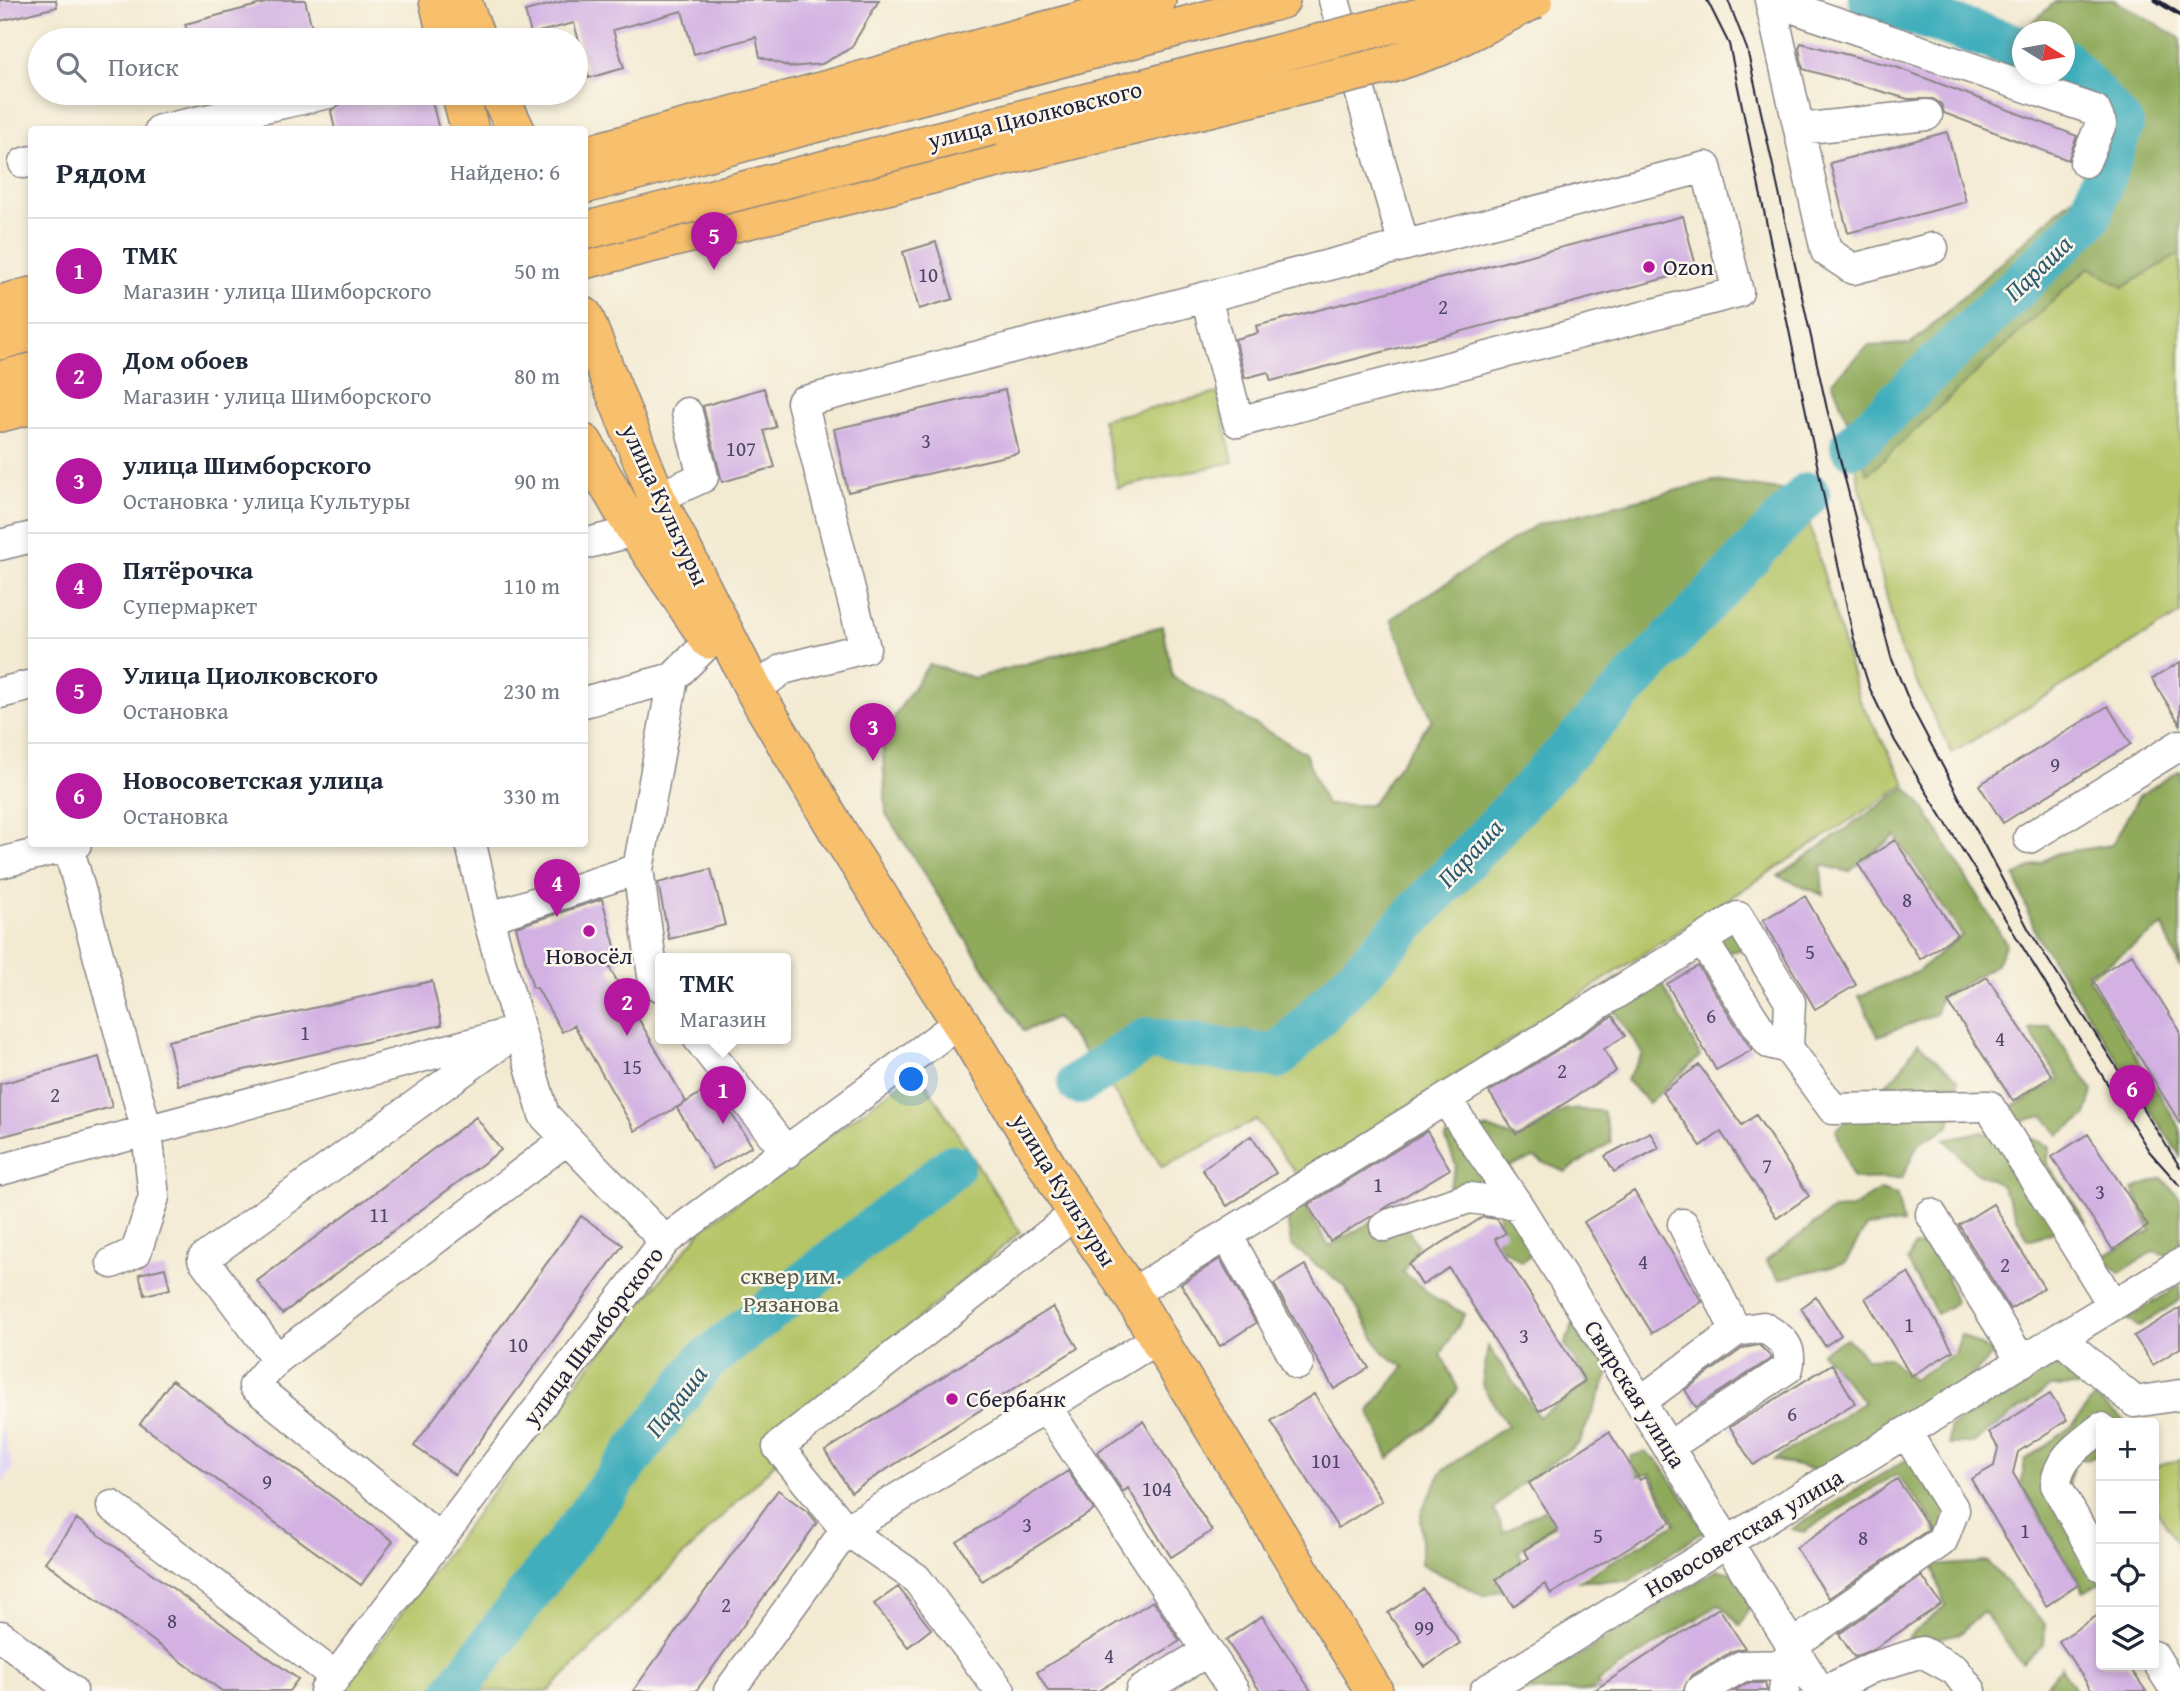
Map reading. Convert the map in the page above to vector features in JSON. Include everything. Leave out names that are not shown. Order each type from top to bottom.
[{"type":"main road","points":[[438,0],[444,28]]},
{"type":"main road","points":[[462,0],[472,28]]},
{"type":"main road","points":[[588,154],[1157,0]]},
{"type":"main road","name":"улица Циолковского","points":[[588,184],[1281,0]]},
{"type":"main road","name":"улица Циолковского","points":[[588,230],[1486,0]]},
{"type":"main road","points":[[588,259],[1388,65],[1440,47],[1534,0]]},
{"type":"main road","points":[[463,105],[469,126]]},
{"type":"main road","points":[[504,105],[514,126]]},
{"type":"main road","points":[[0,304],[28,297]]},
{"type":"main road","name":"улица Культуры","points":[[588,326],[657,498],[754,690],[843,840],[960,1022],[1076,1213],[1131,1294],[1374,1691]]},
{"type":"main road","points":[[0,341],[28,333]]},
{"type":"main road","points":[[0,380],[28,373]]},
{"type":"main road","points":[[0,413],[28,406]]},
{"type":"main road","name":"улица Культуры","points":[[588,450],[635,531],[710,641],[754,690]]},
{"type":"street","points":[[1334,0],[1404,245]]},
{"type":"street","points":[[1770,0],[1826,251],[1853,269],[1933,248]]},
{"type":"street","points":[[1770,0],[2095,110],[2101,124],[2085,162]]},
{"type":"street","points":[[178,126],[274,105]]},
{"type":"street","points":[[1799,129],[1927,115]]},
{"type":"street","points":[[754,690],[783,669],[865,648],[802,402],[1206,296],[1706,167],[1738,292],[1238,422],[1206,296]]},
{"type":"street","points":[[657,498],[703,477],[687,413]]},
{"type":"street","points":[[588,543],[635,531]]},
{"type":"street","points":[[0,545],[28,538]]},
{"type":"street","points":[[588,701],[673,678],[710,641]]},
{"type":"street","points":[[655,979],[638,869],[673,678]]},
{"type":"street","points":[[0,693],[28,686]]},
{"type":"street","points":[[2029,838],[2180,745]]},
{"type":"street","points":[[0,863],[64,847]]},
{"type":"street","points":[[73,847],[147,1131],[155,1197],[136,1252],[111,1263]]},
{"type":"street","points":[[472,847],[518,1031],[544,1115],[665,1241]]},
{"type":"street","points":[[488,918],[638,869]]},
{"type":"street","points":[[1131,1294],[1738,917],[1790,1002],[1788,1048]]},
{"type":"street","points":[[1702,940],[1769,1043],[1788,1048],[1833,1109],[1989,1106],[2113,1305]]},
{"type":"street","name":"улица Шимборского","points":[[331,1684],[665,1241],[960,1022]]},
{"type":"street","points":[[0,1170],[518,1031]]},
{"type":"street","points":[[277,1359],[202,1259],[518,1031]]},
{"type":"street","points":[[703,1044],[787,1153]]},
{"type":"street","name":"Свирская улица","points":[[1446,1100],[1517,1204],[1727,1542],[1788,1667],[1820,1691]]},
{"type":"street","points":[[440,1539],[254,1386],[277,1359],[567,1139]]},
{"type":"street","points":[[1385,1226],[1469,1198],[1517,1204]]},
{"type":"street","points":[[1000,1691],[916,1578],[846,1530],[778,1447],[1076,1213]]},
{"type":"street","points":[[1931,1214],[2022,1362]]},
{"type":"street","points":[[1683,1224],[1736,1331]]},
{"type":"street","points":[[1227,1235],[1298,1364]]},
{"type":"street","name":"Новосоветская улица","points":[[1485,1691],[2180,1264]]},
{"type":"street","points":[[1640,1402],[1736,1331],[1763,1327],[1785,1340],[1791,1353],[1788,1368],[1668,1447]]},
{"type":"street","points":[[729,1691],[846,1530],[1158,1338]]},
{"type":"street","points":[[2060,1338],[2135,1402]]},
{"type":"street","points":[[2114,1418],[2135,1402],[2180,1395]]},
{"type":"street","points":[[1046,1407],[1234,1691]]},
{"type":"street","points":[[2096,1432],[2071,1452],[2057,1470],[2056,1485],[2096,1557]]},
{"type":"street","points":[[1700,1691],[1742,1666],[1788,1667],[1942,1541],[1954,1510],[1907,1434]]},
{"type":"street","points":[[112,1506],[331,1684]]},
{"type":"street","points":[[1,1636],[72,1691]]},
{"type":"street","points":[[1142,1691],[1208,1651]]},
{"type":"street","points":[[1826,1691],[1871,1668],[1922,1652],[1955,1670],[1971,1691]]},
{"type":"street","points":[[2159,1664],[2176,1691]]},
{"type":"shaded area","points":[[0,1420],[13,1468],[0,1486]]},
{"type":"green space","points":[[2114,0],[2180,38],[2180,254],[2123,287],[2089,267],[1868,474],[1832,381],[1868,346],[1911,344],[2078,193],[2111,127],[2040,84],[2075,84],[2075,21],[2034,21],[2054,3]]},
{"type":"green space","points":[[2012,41],[2012,69],[1990,61]]},
{"type":"green space","points":[[2180,193],[2180,614],[1952,753],[1899,647],[1855,466],[2084,260]]},
{"type":"green space","points":[[1218,393],[1233,462],[1118,488],[1102,419]]},
{"type":"green space","points":[[1714,481],[1803,493],[1277,1054],[1147,1036],[1097,1066],[1056,1018],[1024,1031],[886,814],[882,735],[929,664],[974,678],[1162,626],[1173,677],[1305,753],[1326,805],[1371,805],[1432,719],[1391,619],[1536,525]]},
{"type":"green space","points":[[1795,513],[1808,519],[1859,699],[1906,784],[1299,1177],[1256,1120],[1162,1167],[1102,1073],[1148,1043],[1280,1060]]},
{"type":"green space","points":[[2180,770],[2180,968],[2163,926],[2088,977],[2180,1128],[2180,1156],[2037,936],[2015,876],[2058,853],[2112,845],[2139,796]]},
{"type":"green space","points":[[1906,787],[1919,800],[2006,943],[1997,964],[1940,998],[1936,1014],[1878,1036],[1859,996],[1917,972],[1962,935],[1895,836],[1849,872],[1821,865],[1823,895],[1778,876]]},
{"type":"green space","points":[[1740,901],[1749,923],[1740,950],[1698,958],[1660,980],[1700,1056],[1649,1103],[1626,1080],[1643,1054],[1610,1005],[1526,1036]]},
{"type":"green space","points":[[2049,1025],[2093,1091],[2086,1116],[2059,1135],[2044,1116],[2015,1122],[2011,1107],[2060,1080],[2029,1030]]},
{"type":"green space","points":[[1918,1043],[1958,1079],[1950,1126],[1918,1144],[1902,1178],[1853,1179],[1836,1130],[1897,1074]]},
{"type":"green space","name":"сквер им. Рязанова","points":[[918,1071],[1020,1232],[786,1431],[790,1448],[549,1691],[343,1691],[558,1405],[704,1227]]},
{"type":"green space","points":[[1567,1109],[1603,1111],[1611,1142],[1565,1172],[1534,1158],[1510,1166],[1536,1250],[1522,1262],[1497,1245],[1499,1210],[1447,1195],[1456,1166],[1445,1137],[1489,1128],[1518,1139]]},
{"type":"green space","points":[[1980,1132],[2031,1138],[2050,1146],[2047,1163],[2086,1222],[2028,1240],[2001,1184],[1975,1172],[1945,1139]]},
{"type":"green space","points":[[2162,1178],[2180,1198],[2180,1250],[2171,1256],[2153,1251],[2120,1273],[2100,1258],[2151,1231],[2133,1189]]},
{"type":"green space","points":[[1283,1189],[1302,1201],[1329,1246],[1395,1208],[1418,1246],[1403,1272],[1437,1300],[1465,1314],[1441,1354],[1458,1389],[1436,1420],[1389,1458],[1369,1411],[1404,1367],[1384,1354],[1344,1286],[1291,1245]]},
{"type":"green space","points":[[1880,1190],[1897,1195],[1903,1223],[1866,1227],[1845,1263],[1779,1279],[1766,1261],[1834,1209],[1852,1208]]},
{"type":"green space","points":[[1914,1246],[1938,1247],[1955,1303],[1937,1314],[1907,1261]]},
{"type":"green space","points":[[2180,1285],[2180,1300],[2138,1327],[2127,1319]]},
{"type":"green space","points":[[1577,1314],[1611,1369],[1579,1443],[1516,1488],[1494,1509],[1504,1532],[1570,1495],[1576,1509],[1518,1551],[1533,1581],[1484,1596],[1421,1564],[1421,1512],[1442,1471],[1507,1425],[1482,1385],[1488,1346],[1539,1417],[1588,1383],[1565,1344]]},
{"type":"green space","points":[[1961,1335],[1994,1353],[1966,1382],[1821,1472],[1774,1460],[1864,1402],[1821,1352],[1847,1338],[1867,1359],[1889,1358],[1912,1380],[1955,1353]]},
{"type":"green space","points":[[2057,1363],[2079,1386],[2050,1387],[1973,1443],[1949,1444],[1950,1427]]},
{"type":"green space","points":[[2094,1397],[2121,1418],[2096,1418],[2096,1455],[2086,1460],[2076,1458],[2068,1483],[2096,1564],[2096,1585],[2084,1592],[2021,1486],[2025,1460],[2073,1425]]},
{"type":"green space","points":[[1645,1452],[1659,1462],[1705,1530],[1629,1581],[1579,1581],[1675,1524],[1651,1474],[1634,1477],[1629,1469],[1631,1456]]},
{"type":"green space","points":[[1914,1455],[1938,1468],[1971,1517],[1960,1547],[1941,1557],[1934,1523],[1896,1474],[1804,1532],[1791,1529]]},
{"type":"green space","points":[[2180,1460],[2180,1548],[2159,1513],[2159,1466]]},
{"type":"green space","points":[[1987,1562],[2045,1624],[2044,1644],[2022,1664],[1983,1611],[1961,1633],[1915,1643],[1908,1637],[1945,1606],[1933,1566]]},
{"type":"green space","points":[[1717,1570],[1733,1573],[1751,1604],[1740,1626],[1720,1604],[1597,1682],[1601,1691],[1522,1691]]},
{"type":"green space","points":[[2061,1667],[2075,1691],[2042,1691]]},
{"type":"building","points":[[0,0],[56,0],[57,7],[0,21]]},
{"type":"building","points":[[277,0],[305,0],[312,28],[186,28],[185,24]]},
{"type":"building","points":[[568,0],[879,0],[851,48],[822,64],[790,67],[760,57],[756,37],[694,54],[682,11],[613,30],[624,68],[589,78],[588,28],[575,28],[574,23],[554,28],[529,28],[525,11]]},
{"type":"building","points":[[1801,43],[1896,67],[2077,136],[2068,160],[1944,113],[1941,104],[1933,99],[1908,99],[1803,69],[1799,48]]},
{"type":"building","points":[[339,105],[433,105],[438,126],[334,126],[331,111]]},
{"type":"building","points":[[1947,132],[1966,202],[1848,233],[1830,163]]},
{"type":"building","points":[[1683,216],[1697,270],[1271,381],[1268,372],[1245,378],[1235,339],[1258,333],[1256,326]]},
{"type":"building","points":[[936,242],[953,299],[919,309],[903,252]]},
{"type":"building","points":[[764,388],[776,427],[764,431],[775,467],[722,482],[703,406]]},
{"type":"building","points":[[1005,390],[1019,453],[848,492],[834,429]]},
{"type":"building","points":[[2180,662],[2180,724],[2152,679]]},
{"type":"building","points":[[2108,706],[2131,744],[2003,823],[1979,785]]},
{"type":"building","points":[[1895,840],[1957,935],[1920,959],[1858,864]]},
{"type":"building","points":[[711,869],[725,925],[669,939],[658,883]]},
{"type":"building","points":[[1805,896],[1856,985],[1815,1009],[1763,920]]},
{"type":"building","points":[[602,899],[620,964],[609,967],[686,1102],[635,1131],[574,1025],[562,1032],[537,988],[533,988],[516,927]]},
{"type":"building","points":[[2132,954],[2180,1031],[2180,1123],[2092,979]]},
{"type":"building","points":[[1698,966],[1752,1050],[1716,1070],[1667,984]]},
{"type":"building","points":[[1987,977],[2052,1076],[2013,1101],[1948,1002]]},
{"type":"building","points":[[432,981],[442,1025],[178,1085],[168,1041]]},
{"type":"building","points":[[1613,1016],[1625,1036],[1604,1049],[1616,1071],[1516,1134],[1489,1092]]},
{"type":"building","points":[[99,1057],[112,1107],[0,1137],[0,1084]]},
{"type":"building","points":[[1699,1065],[1742,1125],[1756,1115],[1809,1196],[1777,1218],[1721,1132],[1701,1146],[1662,1092]]},
{"type":"building","points":[[713,1085],[752,1146],[713,1169],[677,1108]]},
{"type":"building","points":[[476,1117],[501,1150],[282,1314],[257,1281]]},
{"type":"building","points":[[1427,1131],[1450,1169],[1330,1241],[1308,1205]]},
{"type":"building","points":[[1650,1132],[1659,1148],[1614,1172],[1605,1156]]},
{"type":"building","points":[[2088,1134],[2148,1226],[2113,1250],[2052,1157]]},
{"type":"building","points":[[1251,1136],[1276,1173],[1227,1206],[1202,1169]]},
{"type":"building","points":[[1634,1191],[1702,1302],[1652,1333],[1584,1222]]},
{"type":"building","points":[[1993,1204],[2044,1288],[2010,1309],[1959,1225]]},
{"type":"building","points":[[581,1216],[623,1245],[455,1475],[414,1446]]},
{"type":"building","points":[[1483,1217],[1497,1219],[1506,1233],[1495,1239],[1585,1381],[1539,1411],[1449,1268],[1422,1285],[1409,1264]]},
{"type":"building","points":[[1220,1259],[1256,1323],[1220,1346],[1181,1284]]},
{"type":"building","points":[[1305,1265],[1369,1368],[1334,1389],[1274,1284]]},
{"type":"building","points":[[165,1268],[170,1289],[145,1295],[139,1274]]},
{"type":"building","points":[[1908,1273],[1953,1351],[1911,1376],[1865,1298]]},
{"type":"building","points":[[1816,1297],[1841,1335],[1825,1346],[1801,1308]]},
{"type":"building","points":[[1053,1307],[1078,1348],[851,1492],[825,1451]]},
{"type":"building","points":[[2180,1308],[2180,1348],[2153,1365],[2134,1336]]},
{"type":"building","points":[[1759,1345],[1772,1358],[1696,1407],[1685,1390],[1743,1348]]},
{"type":"building","points":[[1832,1364],[1855,1403],[1753,1465],[1730,1427]]},
{"type":"building","points":[[172,1380],[393,1541],[361,1585],[140,1424]]},
{"type":"building","points":[[1314,1394],[1382,1501],[1338,1528],[1271,1421]]},
{"type":"building","points":[[2050,1394],[2067,1420],[2018,1452],[2013,1473],[2079,1584],[2046,1606],[1971,1479],[1994,1466],[1998,1448],[1989,1432]]},
{"type":"building","points":[[1143,1421],[1212,1531],[1171,1557],[1128,1488],[1123,1492],[1097,1452]]},
{"type":"building","points":[[1609,1432],[1640,1480],[1645,1477],[1671,1522],[1551,1594],[1545,1584],[1513,1606],[1496,1579],[1529,1558],[1524,1550],[1558,1530],[1529,1483]]},
{"type":"building","points":[[1068,1471],[1094,1510],[982,1581],[957,1542]]},
{"type":"building","points":[[1897,1479],[1929,1527],[1928,1530],[1829,1598],[1796,1548]]},
{"type":"building","points":[[778,1490],[809,1513],[817,1523],[696,1691],[633,1691]]},
{"type":"building","points":[[77,1519],[298,1679],[289,1691],[222,1691],[45,1562]]},
{"type":"building","points":[[1922,1576],[1941,1604],[1874,1649],[1854,1657],[1839,1634]]},
{"type":"building","points":[[898,1587],[931,1629],[908,1647],[874,1604]]},
{"type":"building","points":[[1423,1589],[1460,1643],[1425,1667],[1388,1613]]},
{"type":"building","points":[[1153,1601],[1180,1641],[1098,1691],[1048,1691],[1037,1672]]},
{"type":"building","points":[[1719,1608],[1745,1648],[1733,1651],[1691,1676],[1683,1691],[1593,1691]]},
{"type":"building","points":[[1262,1616],[1311,1691],[1260,1691],[1226,1640]]},
{"type":"building","points":[[2096,1616],[2096,1670],[2131,1670],[2146,1691],[2092,1691],[2059,1641]]},
{"type":"building","points":[[1747,1683],[1765,1683],[1767,1691],[1734,1691]]},
{"type":"waterway","name":"Параша","points":[[1870,0],[2012,45]]},
{"type":"waterway","name":"Параша","points":[[1852,446],[2089,218],[2122,125],[2075,73]]},
{"type":"waterway","name":"Параша","points":[[1079,1083],[1147,1039],[1278,1057],[1808,494]]},
{"type":"waterway","name":"Параша","points":[[455,1691],[704,1362],[953,1166]]},
{"type":"tram line","points":[[1707,0],[1729,44],[1853,636],[1870,689],[1895,741],[2149,1151],[2180,1186]]},
{"type":"tram line","points":[[1728,0],[1747,49],[1827,409],[1891,657],[1912,708],[2029,930],[2180,1167]]},
{"type":"railway","points":[[2156,0],[2180,15]]},
{"type":"place","name":"Ozon","points":[[1649,267]]},
{"type":"place","name":"Улица Циолковского","points":[[714,270]]},
{"type":"place","name":"улица Шимборского","points":[[873,761]]},
{"type":"place","name":"Пятёрочка","points":[[557,917]]},
{"type":"place","name":"Новосёл","points":[[589,931]]},
{"type":"place","name":"Дом обоев","points":[[627,1036]]},
{"type":"place","name":"Новосоветская улица","points":[[2132,1123]]},
{"type":"place","name":"ТМК","points":[[723,1124]]},
{"type":"place","name":"Сбербанк","points":[[952,1399]]}]
